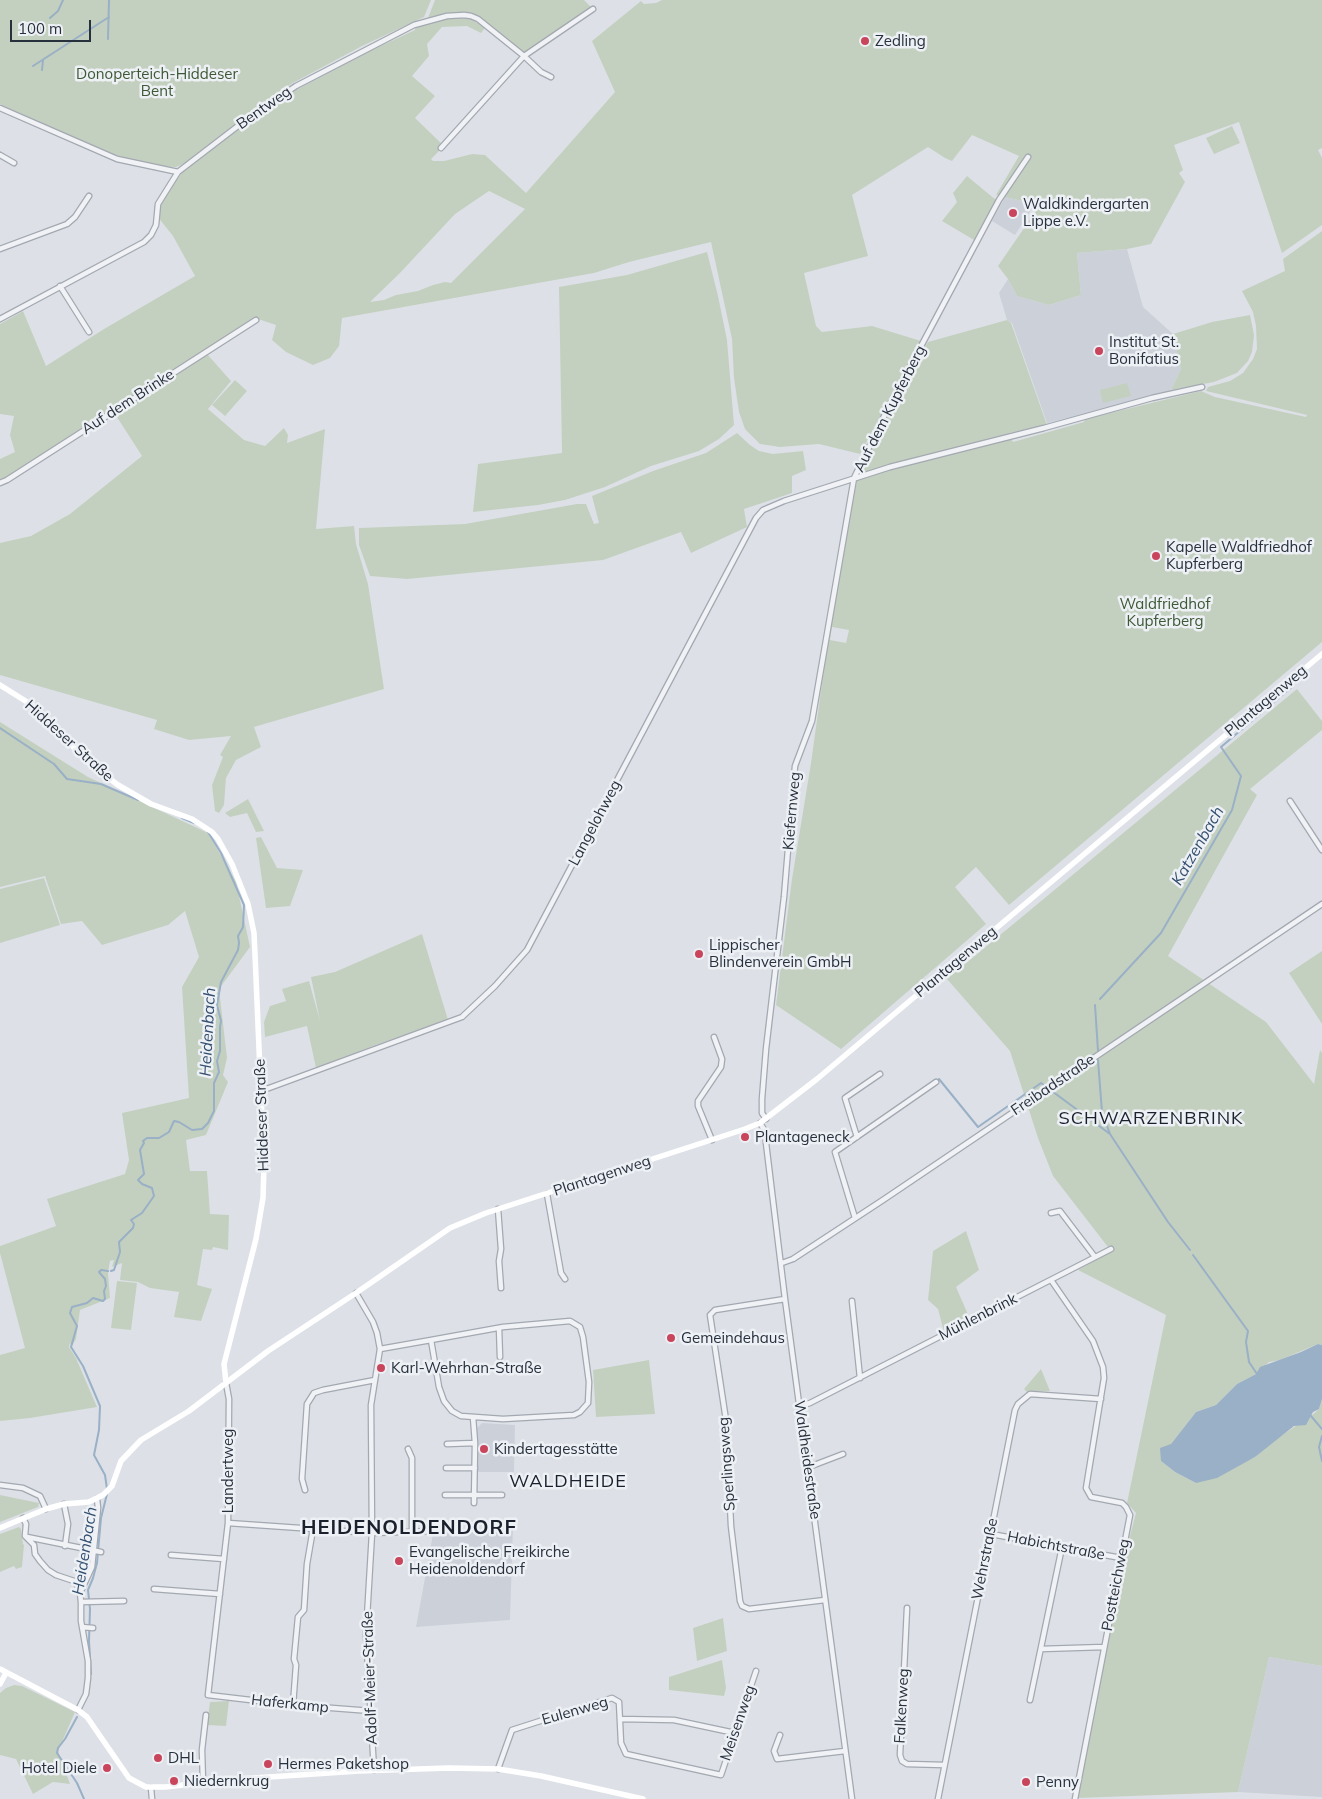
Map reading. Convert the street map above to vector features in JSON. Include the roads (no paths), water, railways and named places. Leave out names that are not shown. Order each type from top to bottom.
[{"type":"main road","name":"Plantagenweg","points":[[226,1383],[268,1351],[356,1293],[438,1235],[468,1220],[760,1123],[823,1074],[1322,654]]},
{"type":"main road","name":"Hiddeser Straße","points":[[0,685],[36,707],[85,760],[118,785],[151,804],[182,814],[197,822],[218,839],[244,890],[252,920],[255,954],[264,1166],[263,1198],[256,1238],[224,1364],[226,1383]]},
{"type":"main road","points":[[0,1528],[46,1509],[97,1499],[107,1492],[121,1461],[141,1440],[190,1411],[226,1383]]},
{"type":"main road","points":[[0,1669],[78,1710],[87,1717],[129,1778],[142,1786],[151,1788],[204,1782],[425,1768],[498,1770],[570,1782],[642,1799]]},
{"type":"main road","points":[[0,1684],[6,1673]]},
{"type":"street","points":[[441,148],[524,56],[593,9]]},
{"type":"street","name":"Bentweg","points":[[178,172],[259,110],[296,86],[370,46],[425,21],[447,16],[464,15],[478,19],[541,72],[551,77]]},
{"type":"street","points":[[0,108],[117,160],[178,172],[158,204],[156,225],[144,242],[0,319]]},
{"type":"street","points":[[0,155],[14,163]]},
{"type":"street","name":"Auf dem Kupferberg","points":[[854,478],[888,408],[999,200],[1028,157]]},
{"type":"street","points":[[0,250],[66,224],[75,217],[89,196]]},
{"type":"street","points":[[60,286],[89,332]]},
{"type":"street","name":"Auf dem Brinke","points":[[0,483],[256,320]]},
{"type":"street","name":"Auf dem Kupferberg","points":[[854,478],[899,464],[1044,428],[1152,398],[1202,387]]},
{"type":"street","name":"Langelohweg","points":[[261,1091],[462,1017],[495,986],[527,950],[756,518],[763,510],[784,501],[854,478]]},
{"type":"street","name":"Kiefernweg","points":[[766,1118],[762,1113],[764,1074],[784,897],[795,766],[812,721],[854,478]]},
{"type":"street","points":[[1290,800],[1322,850]]},
{"type":"street","name":"Freibadstraße","points":[[782,1263],[793,1258],[855,1218],[1322,904]]},
{"type":"street","points":[[712,1140],[698,1106],[698,1101],[721,1067],[722,1059],[714,1037]]},
{"type":"street","points":[[857,1137],[845,1098],[880,1074]]},
{"type":"street","points":[[855,1218],[835,1152],[936,1082]]},
{"type":"street","name":"Waldheidestraße","points":[[760,1123],[765,1130],[785,1299],[852,1799]]},
{"type":"street","name":"Plantagenweg","points":[[547,1194],[559,1264],[561,1273],[565,1278]]},
{"type":"street","points":[[498,1209],[501,1288]]},
{"type":"street","points":[[1051,1213],[1060,1211],[1096,1257]]},
{"type":"street","name":"Mühlenbrink","points":[[800,1406],[810,1403],[860,1378],[1110,1249]]},
{"type":"street","points":[[1051,1280],[1093,1340],[1099,1352],[1104,1378],[1101,1399]]},
{"type":"street","name":"Adolf-Meier-Straße","points":[[356,1293],[373,1322],[380,1349],[371,1405],[372,1533],[366,1634],[374,1770]]},
{"type":"street","name":"Sperlingsweg","points":[[785,1299],[715,1310],[710,1315],[726,1420],[732,1526],[740,1601],[742,1606],[749,1609],[825,1600]]},
{"type":"street","points":[[852,1301],[860,1378]]},
{"type":"street","points":[[380,1349],[431,1340],[499,1328],[570,1321],[580,1327],[583,1337],[590,1393],[588,1403],[580,1412],[574,1415],[503,1419],[461,1416],[452,1412],[444,1401],[439,1387],[431,1340]]},
{"type":"street","points":[[499,1328],[500,1357]]},
{"type":"street","points":[[305,1490],[302,1479],[307,1404],[314,1393],[375,1380]]},
{"type":"street","name":"Landertweg","points":[[208,1695],[228,1523],[229,1399],[226,1383]]},
{"type":"street","name":"Wehrstraße","points":[[938,1799],[1013,1416],[1018,1404],[1030,1394],[1101,1399]]},
{"type":"street","name":"Postteichweg","points":[[1075,1799],[1129,1520],[1129,1511],[1122,1503],[1091,1497],[1086,1488],[1101,1399]]},
{"type":"street","points":[[473,1417],[475,1443],[474,1503]]},
{"type":"street","points":[[448,1444],[475,1443]]},
{"type":"street","points":[[408,1449],[412,1458],[412,1531]]},
{"type":"street","points":[[809,1467],[843,1454]]},
{"type":"street","points":[[446,1468],[475,1468]]},
{"type":"street","points":[[0,1485],[23,1488],[40,1496],[46,1509]]},
{"type":"street","points":[[445,1495],[502,1495]]},
{"type":"street","points":[[78,1710],[86,1694],[91,1661],[82,1627],[86,1602],[80,1593],[92,1567],[98,1508],[97,1499]]},
{"type":"street","points":[[64,1504],[68,1524],[65,1546]]},
{"type":"street","points":[[23,1518],[26,1524],[25,1536],[34,1545],[35,1554],[48,1570],[74,1581],[81,1590]]},
{"type":"street","points":[[228,1523],[372,1533],[431,1531]]},
{"type":"street","points":[[292,1705],[298,1617],[304,1610],[307,1564],[313,1529]]},
{"type":"street","name":"Habichtstraße","points":[[991,1534],[1121,1558]]},
{"type":"street","points":[[25,1536],[65,1546],[101,1552]]},
{"type":"street","points":[[1030,1700],[1062,1547]]},
{"type":"street","points":[[170,1555],[224,1559]]},
{"type":"street","points":[[154,1589],[220,1594]]},
{"type":"street","points":[[86,1602],[124,1601]]},
{"type":"street","name":"Falkenweg","points":[[907,1608],[900,1755],[902,1761],[907,1764],[944,1765]]},
{"type":"street","points":[[82,1627],[91,1628]]},
{"type":"street","points":[[1041,1649],[1104,1647]]},
{"type":"street","name":"Meisenweg","points":[[721,1775],[756,1671]]},
{"type":"street","name":"Haferkamp","points":[[208,1695],[292,1705],[371,1711]]},
{"type":"street","name":"Eulenweg","points":[[498,1770],[512,1730],[612,1698],[619,1702],[621,1743],[626,1754],[721,1775]]},
{"type":"street","points":[[204,1782],[202,1750],[206,1715]]},
{"type":"street","points":[[620,1719],[674,1720],[734,1733]]},
{"type":"street","points":[[780,1735],[774,1751],[777,1759],[845,1751]]},
{"type":"street","points":[[151,1788],[152,1799]]},
{"type":"water","points":[[1318,1344],[1322,1345],[1322,1399],[1319,1409],[1313,1412],[1306,1425],[1294,1426],[1255,1457],[1217,1478],[1196,1483],[1175,1472],[1161,1461],[1160,1448],[1171,1444],[1196,1412],[1216,1405],[1237,1384],[1256,1374],[1260,1367]]},
{"type":"waterway","points":[[50,18],[58,11],[63,0]]},
{"type":"waterway","points":[[108,39],[109,0]]},
{"type":"waterway","points":[[33,66],[109,17]]},
{"type":"waterway","points":[[42,70],[43,60]]},
{"type":"waterway","name":"Katzenbach","points":[[1100,999],[1161,933],[1232,810],[1241,776],[1221,747],[1293,686]]},
{"type":"waterway","name":"Heidenbach","points":[[0,728],[54,764],[67,779],[101,784],[138,800]]},
{"type":"waterway","name":"Heidenbach","points":[[182,818],[194,823]]},
{"type":"waterway","name":"Heidenbach","points":[[111,1271],[114,1270],[120,1252],[119,1242],[133,1228],[134,1224],[131,1220],[142,1213],[154,1196],[152,1188],[138,1180],[144,1174],[140,1150],[144,1143],[143,1141],[147,1138],[159,1138],[169,1132],[174,1121],[192,1130],[202,1129],[208,1123],[214,1111],[214,1083],[219,1072],[217,1061],[220,1051],[221,1021],[217,1005],[221,982],[238,950],[238,936],[243,927],[244,905],[221,853],[208,832]]},
{"type":"waterway","name":"Katzenbach","points":[[1095,1005],[1098,1051]]},
{"type":"waterway","name":"Katzenbach","points":[[1098,1060],[1102,1112],[1110,1134],[1168,1222],[1190,1250]]},
{"type":"waterway","points":[[939,1079],[978,1127],[1041,1083],[1110,1134]]},
{"type":"waterway","name":"Katzenbach","points":[[1193,1255],[1248,1331],[1246,1342],[1249,1362],[1257,1374]]},
{"type":"waterway","name":"Heidenbach","points":[[107,1489],[105,1475],[94,1455],[99,1430],[100,1406],[83,1366],[71,1347],[77,1326],[70,1313],[72,1307],[87,1303],[93,1298],[103,1301],[105,1299],[105,1279],[99,1272],[101,1270],[108,1271]]},
{"type":"waterway","name":"Katzenbach","points":[[1311,1416],[1322,1429]]},
{"type":"waterway","name":"Katzenbach","points":[[1322,1436],[1319,1447],[1322,1461]]},
{"type":"waterway","name":"Heidenbach","points":[[91,1674],[88,1590],[97,1563],[101,1518],[107,1494]]},
{"type":"waterway","name":"Heidenbach","points":[[77,1717],[58,1748],[57,1753],[77,1783],[84,1799]]},
{"type":"place","name":"Zedling","points":[[865,41]]},
{"type":"place","name":"Waldkindergarten Lippe e.V.","points":[[1013,213]]},
{"type":"place","name":"Institut St. Bonifatius","points":[[1099,351]]},
{"type":"place","name":"Kapelle Waldfriedhof Kupferberg","points":[[1156,556]]},
{"type":"place","name":"Lippischer Blindenverein GmbH","points":[[699,954]]},
{"type":"place","name":"Plantageneck","points":[[745,1137]]},
{"type":"place","name":"Gemeindehaus","points":[[671,1338]]},
{"type":"place","name":"Karl-Wehrhan-Straße","points":[[381,1368]]},
{"type":"place","name":"Kindertagesstätte","points":[[484,1449]]},
{"type":"place","name":"Evangelische Freikirche Heidenoldendorf","points":[[399,1561]]},
{"type":"place","name":"DHL","points":[[158,1758]]},
{"type":"place","name":"Hermes Paketshop","points":[[268,1764]]},
{"type":"place","name":"Hotel Diele","points":[[107,1768]]},
{"type":"place","name":"Niedernkrug","points":[[174,1781]]},
{"type":"place","name":"Penny","points":[[1026,1782]]},
{"type":"district","name":"SCHWARZENBRINK","points":[[1151,1119]]},
{"type":"district","name":"WALDHEIDE","points":[[568,1482]]},
{"type":"district","name":"HEIDENOLDENDORF","points":[[409,1528]]},
{"type":"park label","name":"Donoperteich-Hiddeser Bent","points":[[157,82]]},
{"type":"park label","name":"Waldfriedhof Kupferberg","points":[[1165,612]]}]
